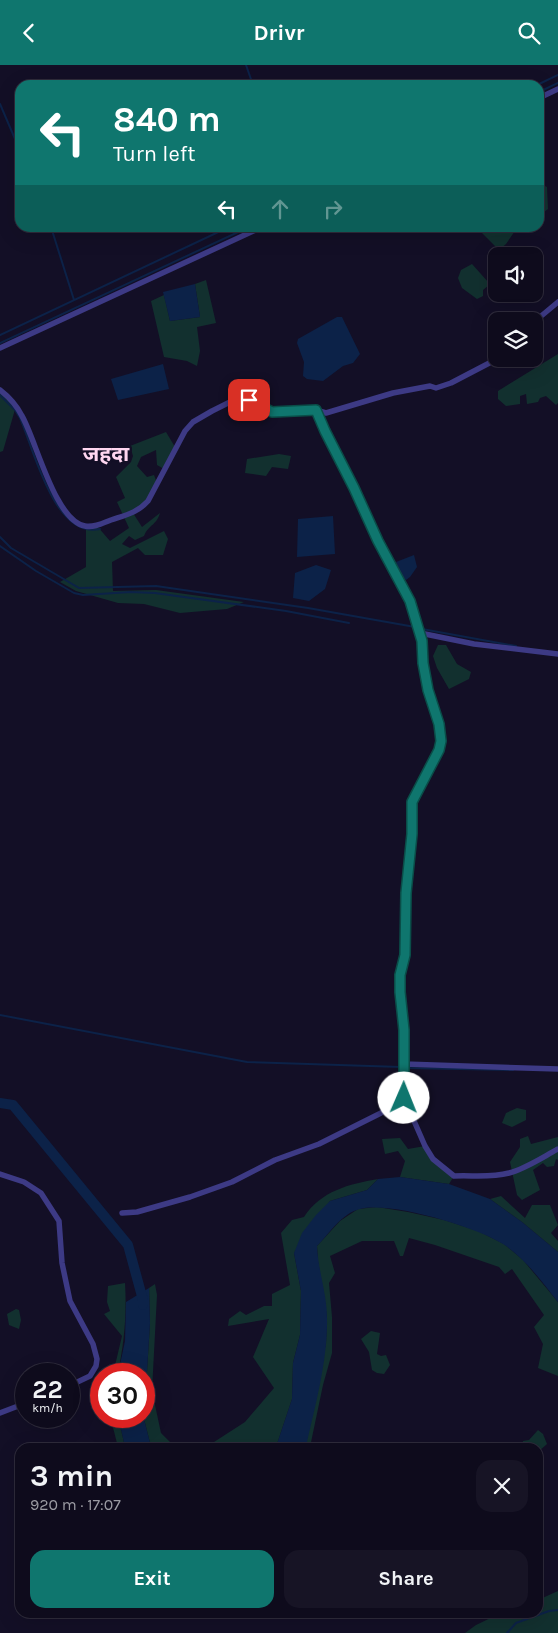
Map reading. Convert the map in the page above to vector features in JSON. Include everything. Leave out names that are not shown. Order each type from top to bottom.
[{"type":"street","points":[[544,96],[558,89]]},
{"type":"street","points":[[0,349],[251,232]]},
{"type":"street","points":[[543,314],[558,302]]},
{"type":"street","points":[[0,390],[16,406],[23,417],[42,467],[58,500],[79,524],[86,526],[97,525],[139,510],[148,501],[184,431],[194,422],[230,402],[240,399],[249,400],[272,412],[316,410],[326,413],[394,393],[430,386],[436,388],[451,383],[488,364]]},
{"type":"street","points":[[316,410],[378,541],[410,601],[420,633],[428,690],[439,724],[441,741],[439,750],[412,802],[412,834],[406,893],[405,955],[400,975],[404,1030],[404,1098],[424,1146],[433,1159],[454,1176],[471,1175],[486,1177],[510,1173],[558,1149]]},
{"type":"street","points":[[420,633],[474,643],[558,654]]},
{"type":"street","points":[[404,1064],[558,1069]]},
{"type":"street","points":[[122,1213],[137,1212],[181,1200],[232,1182],[276,1160],[319,1144],[381,1113],[404,1098]]},
{"type":"street","points":[[0,1174],[24,1182],[41,1193],[59,1221],[62,1263],[70,1301],[93,1344],[97,1359],[96,1366],[90,1375],[80,1380]]},
{"type":"street","points":[[0,1413],[15,1407]]},
{"type":"green space","points":[[544,186],[547,187],[548,209],[544,212]]},
{"type":"green space","points":[[481,232],[514,232],[502,247],[496,247]]},
{"type":"green space","points":[[472,264],[488,282],[488,286],[483,290],[483,296],[477,299],[462,288],[458,278],[461,270]]},
{"type":"green space","points":[[206,280],[216,323],[197,327],[200,351],[197,366],[187,361],[164,357],[151,301],[164,295],[170,321],[200,317],[195,284]]},
{"type":"green space","points":[[558,354],[558,403],[556,405],[546,396],[540,398],[538,402],[527,404],[526,394],[520,396],[520,404],[506,406],[498,399],[498,391],[537,367],[543,367],[543,363]]},
{"type":"green space","points":[[0,390],[16,406],[3,451],[0,452]]},
{"type":"green space","points":[[166,432],[175,447],[164,469],[157,465],[156,450],[141,457],[137,466],[147,477],[154,475],[157,483],[148,501],[133,513],[142,527],[160,513],[144,536],[135,540],[129,536],[122,544],[130,548],[164,531],[168,539],[163,555],[145,555],[138,548],[112,562],[113,591],[156,590],[244,602],[227,609],[180,613],[144,604],[118,603],[76,591],[60,582],[86,567],[86,526],[97,526],[110,541],[129,528],[117,502],[125,498],[116,477],[131,462],[133,456],[130,446]]},
{"type":"green space","points":[[279,454],[291,456],[288,469],[272,467],[266,476],[245,473],[247,459]]},
{"type":"green space","points":[[438,645],[446,645],[457,664],[471,672],[469,679],[449,689],[437,668],[433,656]]},
{"type":"green space","points":[[517,1108],[526,1110],[526,1120],[512,1127],[502,1123],[506,1113]]},
{"type":"green space","points":[[528,1136],[531,1144],[558,1137],[558,1160],[556,1159],[554,1166],[547,1167],[543,1163],[533,1170],[540,1190],[522,1200],[517,1195],[510,1162],[520,1147],[520,1139]]},
{"type":"green space","points":[[400,1138],[408,1149],[425,1146],[433,1159],[454,1176],[449,1184],[400,1177],[405,1161],[398,1151],[385,1154],[382,1139]]},
{"type":"green space","points":[[378,1179],[367,1190],[330,1201],[294,1253],[301,1291],[300,1335],[293,1363],[292,1399],[277,1443],[211,1443],[245,1422],[274,1388],[253,1357],[269,1319],[228,1326],[229,1319],[240,1311],[246,1315],[264,1306],[272,1306],[272,1294],[290,1285],[281,1233],[292,1220],[304,1217],[311,1208],[327,1195],[357,1183]]},
{"type":"green space","points":[[501,1196],[525,1218],[532,1205],[550,1205],[558,1225],[551,1233],[558,1241],[558,1252],[522,1222],[490,1199]]},
{"type":"green space","points":[[377,1207],[444,1220],[478,1231],[504,1244],[523,1260],[558,1302],[558,1376],[538,1368],[543,1344],[534,1327],[544,1315],[512,1269],[505,1274],[499,1267],[409,1238],[403,1256],[400,1256],[394,1241],[362,1241],[330,1256],[335,1273],[329,1283],[332,1317],[332,1353],[311,1443],[306,1443],[326,1343],[327,1317],[317,1246],[340,1221],[358,1209]]},
{"type":"green space","points":[[125,1283],[126,1307],[120,1363],[116,1363],[122,1336],[104,1314],[110,1311],[107,1302],[108,1286]]},
{"type":"green space","points":[[155,1284],[157,1295],[153,1363],[148,1363],[150,1323],[149,1288]]},
{"type":"green space","points":[[16,1309],[19,1310],[21,1320],[19,1329],[9,1325],[7,1314]]},
{"type":"green space","points":[[371,1331],[380,1333],[377,1354],[381,1356],[386,1355],[390,1365],[384,1374],[372,1370],[369,1352],[361,1339]]},
{"type":"green space","points":[[155,1405],[161,1433],[171,1443],[150,1443],[146,1428],[155,1428]]},
{"type":"green space","points":[[113,1428],[121,1428],[124,1443],[117,1443]]},
{"type":"green space","points":[[538,1430],[543,1434],[547,1444],[543,1448],[543,1443],[523,1443],[523,1441],[529,1440]]},
{"type":"green space","points":[[558,1591],[558,1633],[465,1633],[491,1618],[543,1618],[543,1598]]},
{"type":"water","points":[[195,284],[200,317],[170,321],[163,292]]},
{"type":"water","points":[[337,317],[342,317],[360,354],[353,363],[343,366],[323,381],[307,379],[303,376],[304,362],[297,343],[298,339]]},
{"type":"water","points":[[163,364],[169,389],[118,400],[111,379]]},
{"type":"water","points":[[333,516],[335,554],[297,557],[298,519]]},
{"type":"water","points":[[414,555],[417,567],[406,580],[399,573],[396,562]]},
{"type":"water","points":[[316,565],[331,570],[325,589],[309,601],[293,598],[295,573]]},
{"type":"water","points":[[400,1177],[449,1184],[490,1199],[522,1222],[558,1252],[558,1302],[519,1256],[490,1237],[454,1223],[412,1212],[374,1208],[353,1211],[342,1219],[317,1246],[327,1309],[327,1334],[320,1383],[307,1443],[277,1443],[292,1399],[293,1363],[300,1335],[301,1291],[294,1253],[302,1233],[330,1201],[367,1190],[378,1179]]},
{"type":"water","points":[[149,1288],[150,1323],[148,1363],[120,1363],[125,1341],[126,1302]]},
{"type":"water","points":[[121,1428],[146,1428],[150,1443],[124,1443]]},
{"type":"waterway","points":[[246,65],[251,80]]},
{"type":"waterway","points":[[544,82],[558,75]]},
{"type":"waterway","points":[[544,90],[558,83]]},
{"type":"waterway","points":[[0,104],[15,139]]},
{"type":"waterway","points":[[53,232],[74,300]]},
{"type":"waterway","points":[[0,335],[218,232]]},
{"type":"waterway","points":[[0,343],[238,232]]},
{"type":"waterway","points":[[0,395],[20,418],[39,469],[58,506],[70,520],[84,528],[100,529]]},
{"type":"waterway","points":[[0,537],[11,548],[79,588],[156,586],[308,608],[415,627]]},
{"type":"waterway","points":[[0,546],[36,571],[74,593],[83,595],[131,592],[155,593],[286,611],[349,623]]},
{"type":"waterway","points":[[422,629],[516,646]]},
{"type":"waterway","points":[[0,1015],[247,1062],[401,1067]]},
{"type":"waterway","points":[[408,1068],[513,1070]]},
{"type":"waterway","points":[[0,1103],[13,1105],[128,1245],[143,1305]]},
{"type":"waterway","points":[[543,1613],[558,1610]]},
{"type":"waterway","points":[[507,1633],[516,1623],[530,1618]]},
{"type":"district","name":"जहदा","points":[[106,454]]},
{"type":"route","points":[[249,400],[272,412],[316,410],[378,541],[404,587],[416,618],[422,641],[423,663],[428,690],[439,724],[441,741],[439,750],[412,802],[412,834],[406,893],[405,955],[400,975],[404,1030],[404,1098]]}]
